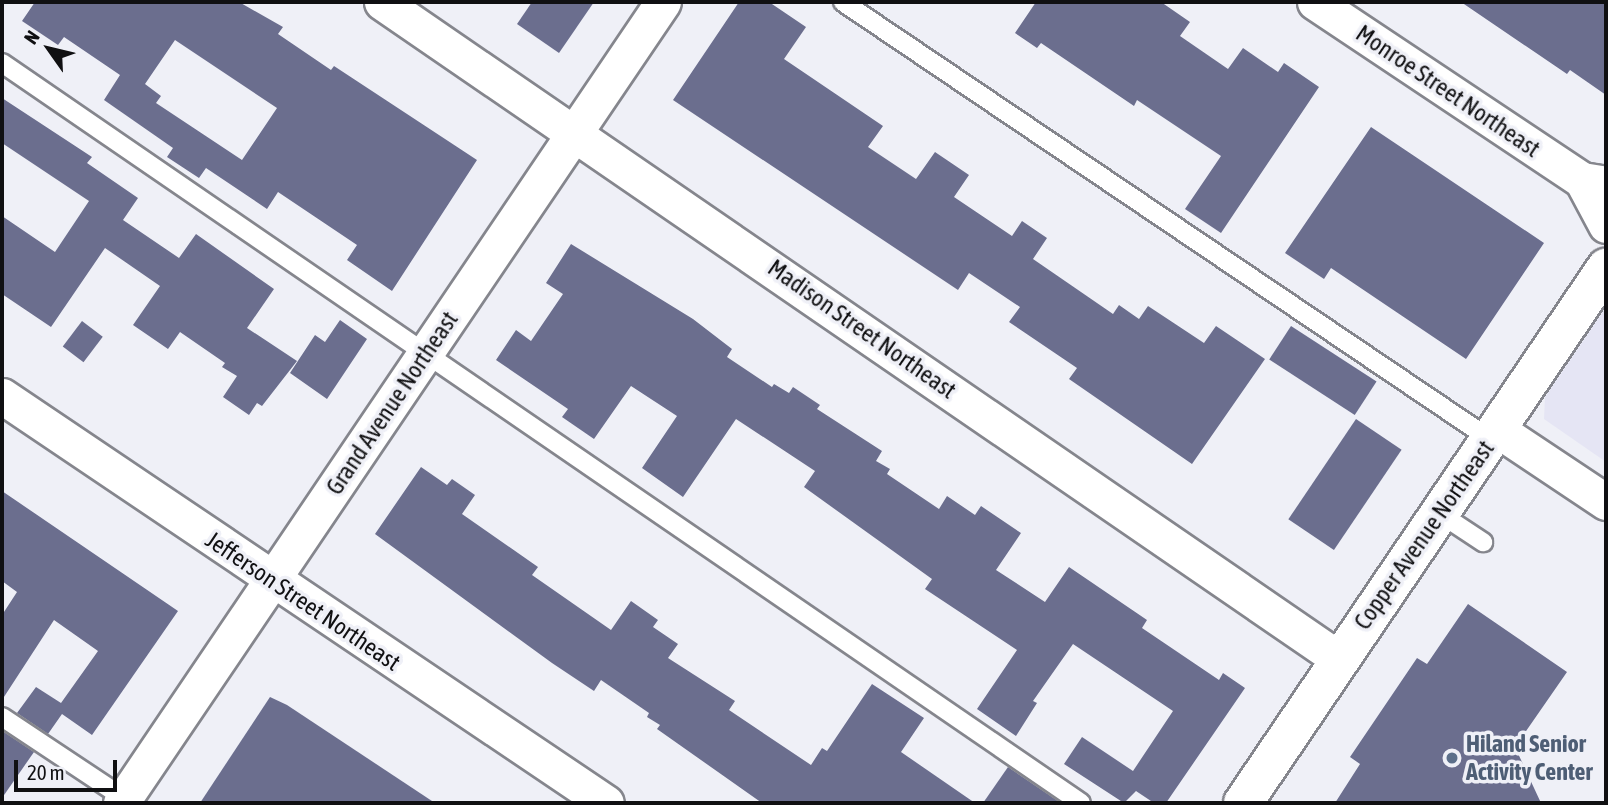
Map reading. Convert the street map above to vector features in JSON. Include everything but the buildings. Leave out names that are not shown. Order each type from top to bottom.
[{"type":"street","name":"Madison Street Northeast","points":[[382,2],[576,131],[1339,659]]},
{"type":"street","name":"Grand Avenue Northeast","points":[[125,802],[663,2]]},
{"type":"street","name":"Monroe Street Northeast","points":[[1315,2],[1594,182],[1606,225]]},
{"type":"street","name":"Copper Avenue Northeast","points":[[1243,803],[1606,268]]},
{"type":"street","name":"Jefferson Street Northeast","points":[[2,396],[606,803]]},
{"type":"street","points":[[1494,435],[1606,502]]},
{"type":"lane","points":[[843,2],[1494,435]]},
{"type":"lane","points":[[2,63],[1081,803]]},
{"type":"lane","points":[[1439,513],[1483,542]]},
{"type":"lane","points":[[2,717],[125,802]]},
{"type":"shaded area","points":[[1606,307],[1606,462],[1544,419],[1545,397]]},
{"type":"place","name":"Hiland Senior Activity Center","points":[[1452,758]]}]
